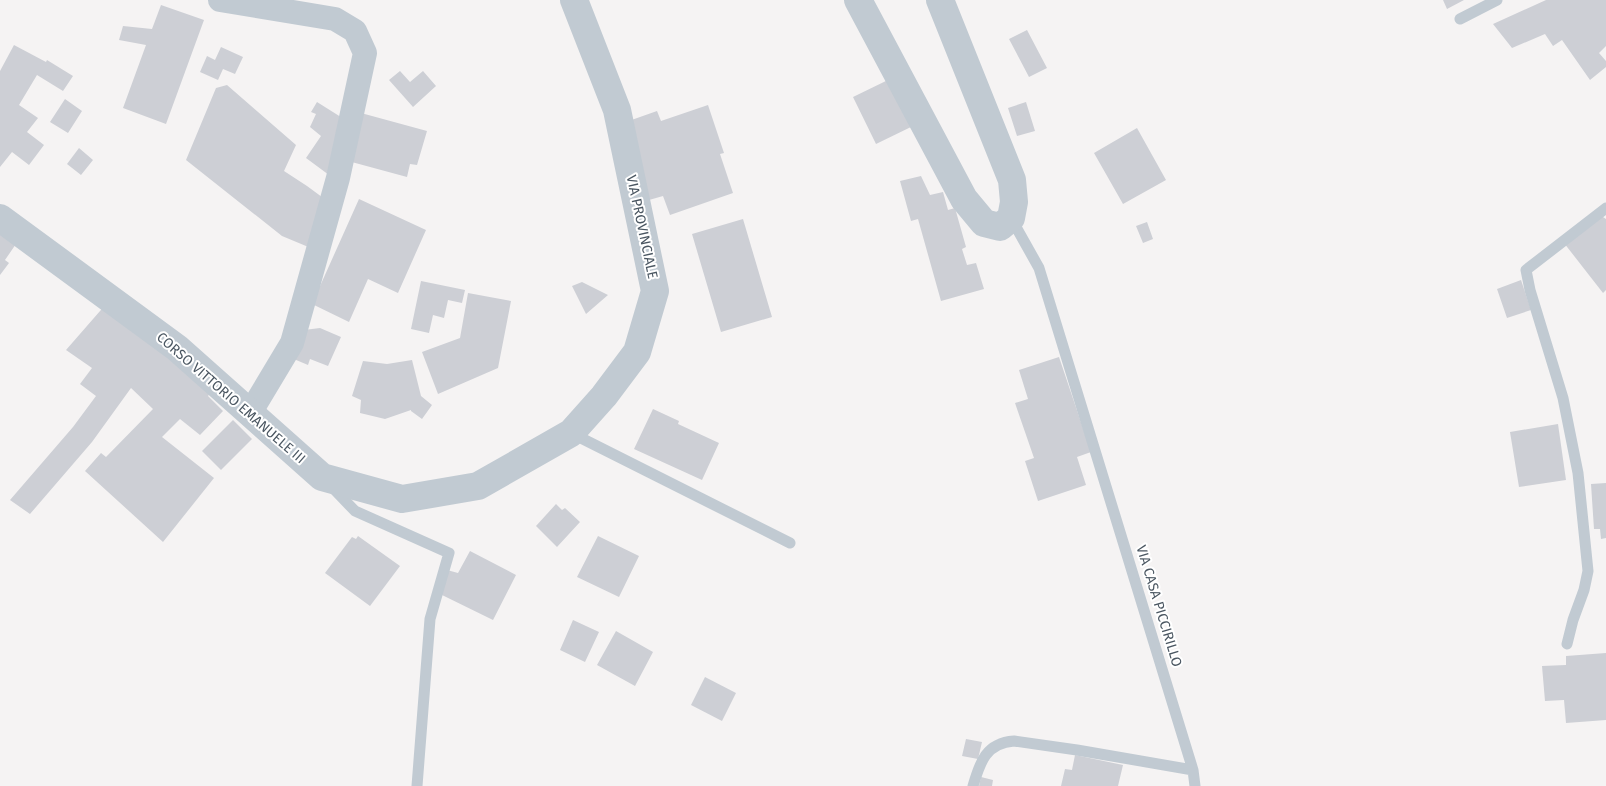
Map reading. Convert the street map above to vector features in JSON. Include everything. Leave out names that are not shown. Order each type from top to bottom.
[{"type":"street","points":[[220,0],[331,10],[355,31],[364,53],[338,178],[292,343],[250,413]]},
{"type":"street","name":"VIA PROVINCIALE","points":[[402,499],[478,486],[571,433],[604,396],[636,352],[655,292],[617,110],[574,0]]},
{"type":"street","points":[[858,0],[964,199],[984,223],[1000,227],[1011,218],[1014,202],[1012,180],[940,0]]},
{"type":"street","name":"CORSO VITTORIO EMANUELE III","points":[[0,218],[177,348],[322,477],[402,499]]},
{"type":"lane","points":[[1460,19],[1497,0]]},
{"type":"lane","points":[[1567,644],[1588,571],[1578,473],[1563,398],[1530,290],[1526,270],[1606,208]]},
{"type":"lane","name":"VIA CASA PICCIRILLO","points":[[1011,218],[1039,268],[1193,770],[1196,786]]},
{"type":"lane","points":[[571,433],[790,543]]},
{"type":"lane","points":[[322,477],[355,511],[449,553],[430,619],[417,786]]},
{"type":"lane","points":[[973,786],[987,752],[995,746],[1009,742],[1077,750],[1193,770]]},
{"type":"building","points":[[1443,0],[1464,0],[1447,9]]},
{"type":"building","points":[[1546,0],[1606,0],[1606,46],[1599,53],[1606,61],[1606,67],[1590,80],[1562,40],[1553,46],[1545,34],[1512,48],[1493,24]]},
{"type":"building","points":[[161,5],[204,20],[166,124],[123,108],[146,45],[119,40],[123,26],[152,29]]},
{"type":"building","points":[[1027,30],[1047,68],[1029,77],[1009,39]]},
{"type":"building","points":[[14,45],[46,62],[47,60],[73,76],[63,91],[37,75],[19,105],[38,118],[27,132],[44,145],[29,165],[12,152],[0,167],[0,71]]},
{"type":"building","points":[[221,47],[243,57],[235,74],[223,69],[218,80],[200,72],[207,56],[215,60]]},
{"type":"building","points":[[400,71],[410,82],[423,71],[436,86],[413,107],[389,80]]},
{"type":"building","points":[[890,79],[913,126],[876,144],[853,97]]},
{"type":"building","points":[[227,85],[296,145],[284,171],[326,200],[318,251],[282,236],[186,160],[216,88]]},
{"type":"building","points":[[65,99],[82,111],[68,133],[50,122]]},
{"type":"building","points":[[317,102],[344,119],[329,175],[306,158],[321,136],[310,127],[316,114],[311,112]]},
{"type":"building","points":[[1026,102],[1035,131],[1017,136],[1008,108]]},
{"type":"building","points":[[708,105],[724,153],[720,154],[733,193],[670,215],[663,196],[649,200],[623,123],[657,111],[661,121]]},
{"type":"building","points":[[361,113],[427,131],[417,165],[410,164],[407,177],[348,161]]},
{"type":"building","points":[[1137,128],[1166,180],[1123,204],[1094,153]]},
{"type":"building","points":[[79,148],[93,160],[81,175],[67,164]]},
{"type":"building","points":[[921,176],[930,195],[943,192],[948,210],[955,208],[966,247],[962,249],[967,265],[976,263],[984,289],[941,301],[918,219],[911,221],[900,181]]},
{"type":"building","points":[[359,199],[426,230],[398,293],[368,279],[349,322],[312,304]]},
{"type":"building","points":[[1600,215],[1606,219],[1606,290],[1603,293],[1564,243]]},
{"type":"building","points":[[743,219],[772,317],[721,332],[692,234]]},
{"type":"building","points":[[1147,222],[1153,239],[1143,243],[1136,226]]},
{"type":"building","points":[[0,228],[18,241],[5,260],[9,263],[0,275]]},
{"type":"building","points":[[1521,280],[1531,310],[1507,318],[1497,289]]},
{"type":"building","points":[[421,281],[465,290],[462,303],[448,300],[444,318],[433,315],[429,333],[411,329]]},
{"type":"building","points":[[582,282],[608,295],[586,314],[572,286]]},
{"type":"building","points":[[468,293],[511,301],[498,368],[438,394],[422,352],[460,338]]},
{"type":"building","points":[[107,303],[211,392],[208,396],[223,411],[200,435],[180,419],[162,437],[214,478],[163,542],[85,471],[101,453],[106,457],[153,409],[131,388],[92,442],[30,514],[10,500],[73,427],[96,396],[80,384],[92,368],[66,350]]},
{"type":"building","points":[[320,328],[341,337],[328,366],[310,359],[308,365],[289,357],[304,330]]},
{"type":"building","points":[[1059,357],[1091,452],[1077,457],[1086,485],[1038,501],[1025,461],[1034,458],[1015,403],[1028,399],[1019,370]]},
{"type":"building","points":[[412,360],[421,396],[432,405],[422,419],[411,410],[385,419],[360,413],[361,400],[352,396],[363,361],[387,364]]},
{"type":"building","points":[[653,409],[679,421],[678,424],[719,443],[702,480],[634,449]]},
{"type":"building","points":[[233,420],[252,439],[221,470],[202,451]]},
{"type":"building","points":[[1558,424],[1566,480],[1519,487],[1510,432]]},
{"type":"building","points":[[1606,483],[1606,538],[1601,539],[1600,529],[1594,529],[1591,484]]},
{"type":"building","points":[[556,504],[562,510],[565,508],[580,522],[557,547],[536,526]]},
{"type":"building","points":[[358,536],[400,566],[370,606],[325,573],[352,537],[356,539]]},
{"type":"building","points":[[598,536],[639,556],[619,597],[577,577]]},
{"type":"building","points":[[470,551],[516,575],[493,620],[442,595],[447,570],[458,573]]},
{"type":"building","points":[[573,620],[599,632],[585,662],[560,650]]},
{"type":"building","points":[[616,631],[653,652],[635,686],[597,665]]},
{"type":"building","points":[[1606,653],[1606,720],[1566,723],[1564,700],[1545,701],[1542,666],[1566,665],[1566,656]]},
{"type":"building","points":[[705,677],[736,693],[722,721],[691,705]]},
{"type":"building","points":[[966,739],[982,742],[978,759],[962,756]]},
{"type":"building","points":[[1075,755],[1123,765],[1118,786],[1061,786],[1065,769],[1072,770]]},
{"type":"building","points":[[981,777],[993,780],[992,786],[979,786]]}]
